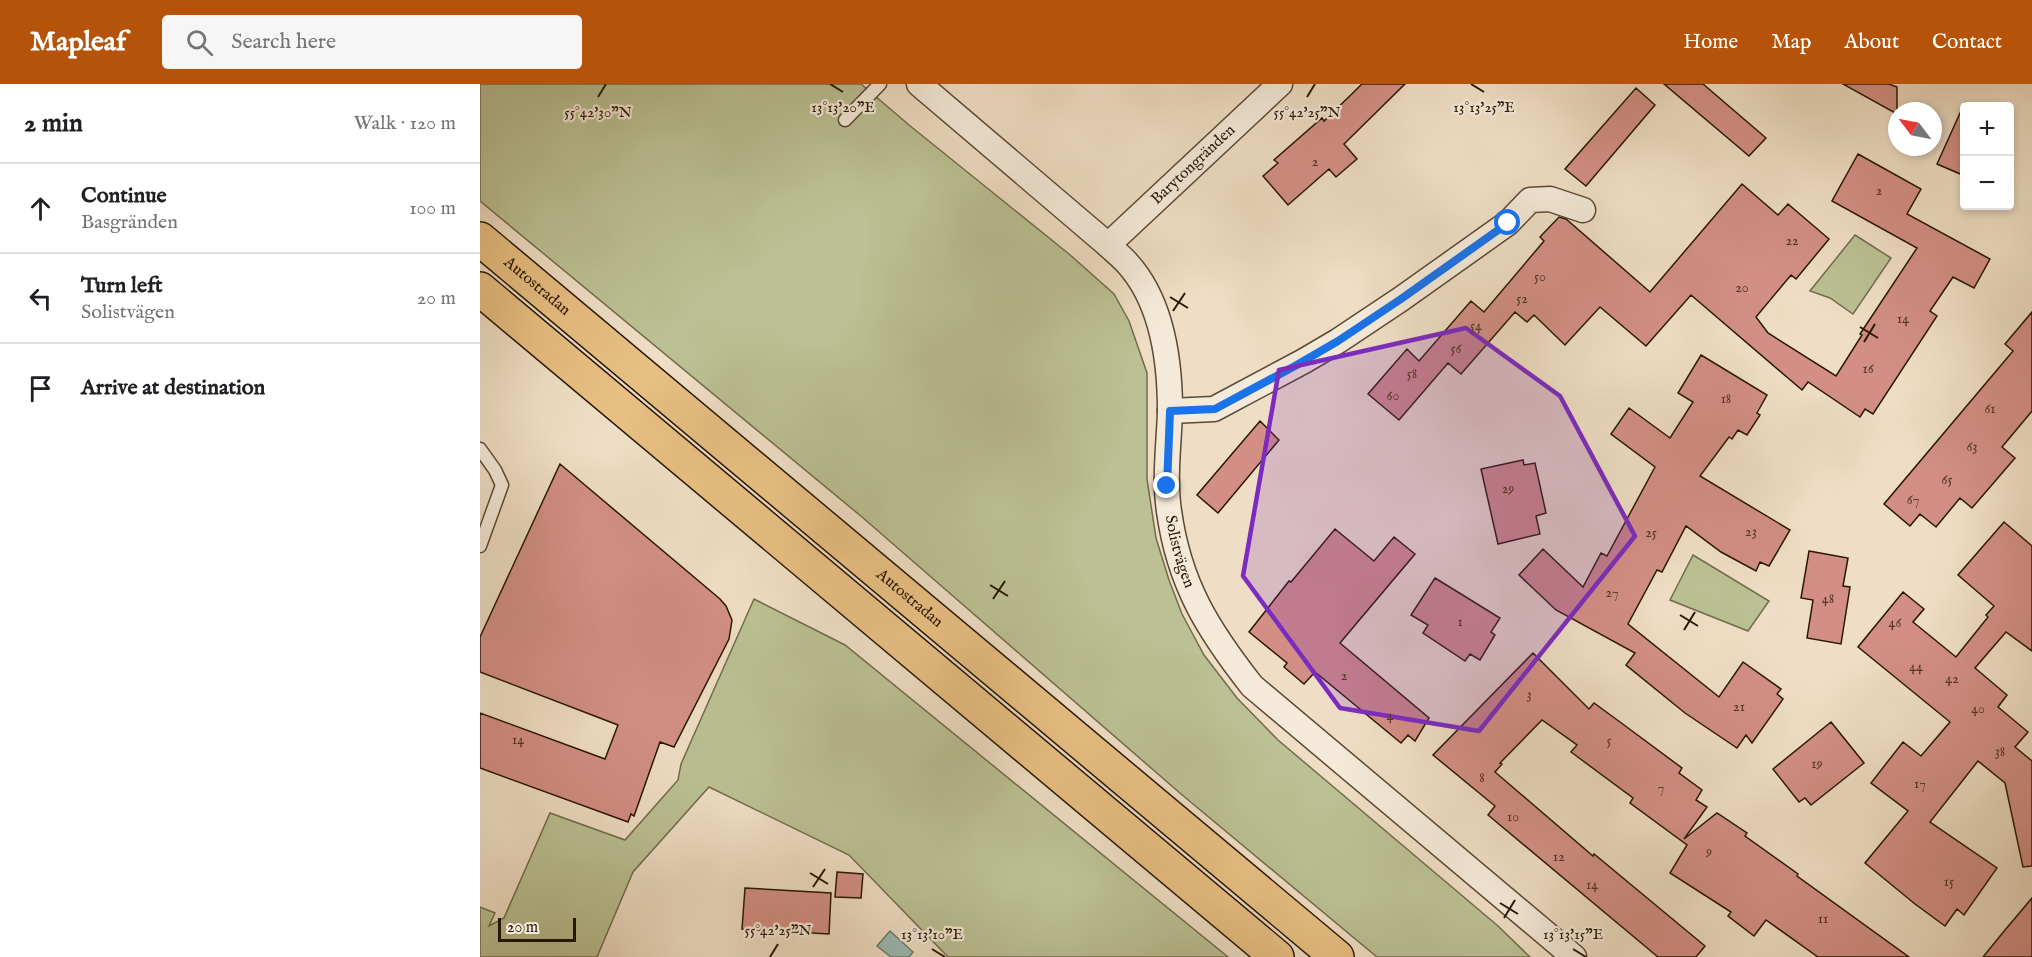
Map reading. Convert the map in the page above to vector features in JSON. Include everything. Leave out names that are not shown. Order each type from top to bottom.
[{"type":"highway","name":"Autostradan","points":[[480,239],[1336,957]]},
{"type":"highway","points":[[480,289],[1277,957]]},
{"type":"street","name":"Solistvägen","points":[[919,84],[1108,245],[1128,264],[1139,280],[1154,312],[1168,366],[1170,411],[1167,486],[1168,510],[1174,542],[1193,597],[1220,645],[1252,686],[1574,957]]},
{"type":"street","name":"Barytongränden","points":[[1108,245],[1280,84]]},
{"type":"street","points":[[1170,411],[1215,409],[1310,358],[1401,299],[1508,223],[1530,200],[1550,199],[1583,210]]},
{"type":"lane","points":[[845,120],[880,84]]},
{"type":"lane","points":[[480,449],[502,485],[480,546]]},
{"type":"highlighted area","points":[[1466,328],[1560,396],[1635,536],[1479,731],[1340,708],[1243,576],[1279,370]]},
{"type":"green space","points":[[480,84],[861,84],[1069,254],[1114,294],[1129,321],[1147,373],[1147,479],[1156,538],[1182,614],[1204,655],[1237,698],[1278,740],[1498,926],[1530,957],[1377,957],[1181,794],[862,517],[480,201]]},
{"type":"green space","points":[[1855,235],[1891,258],[1853,314],[1830,298],[1810,291]]},
{"type":"green space","points":[[1693,555],[1769,601],[1748,631],[1670,600]]},
{"type":"green space","points":[[754,599],[845,645],[1228,957],[948,957],[849,855],[709,787],[633,872],[597,957],[480,957],[480,907],[495,913],[489,926],[504,918],[550,813],[625,840],[678,780],[681,764]]},
{"type":"water","points":[[890,931],[913,952],[909,957],[891,957],[877,946]]},
{"type":"building","points":[[1362,84],[1405,84],[1344,144],[1357,159],[1336,177],[1329,169],[1288,205],[1263,176],[1278,163],[1274,160],[1322,118],[1324,121]]},
{"type":"building","points":[[1664,84],[1703,84],[1766,138],[1749,156]]},
{"type":"building","points":[[1843,84],[1889,84],[1897,87],[1897,102],[1888,102],[1888,109]]},
{"type":"building","points":[[1636,88],[1655,105],[1586,186],[1565,169]]},
{"type":"building","points":[[1960,113],[1960,174],[1937,164]]},
{"type":"building","points":[[1858,154],[1921,189],[1907,214],[1990,259],[1974,288],[1953,277],[1930,311],[1937,316],[1873,414],[1865,409],[1860,417],[1808,382],[1802,390],[1691,295],[1646,346],[1600,307],[1565,345],[1534,315],[1527,322],[1515,312],[1461,374],[1448,363],[1399,420],[1368,394],[1407,349],[1419,361],[1471,301],[1484,312],[1544,241],[1540,237],[1559,217],[1566,219],[1650,292],[1742,184],[1778,215],[1788,204],[1829,239],[1796,279],[1791,275],[1756,317],[1768,333],[1836,376],[1862,335],[1860,334],[1917,248],[1832,201]]},
{"type":"building","points":[[2032,312],[2032,411],[2002,447],[2015,458],[1972,508],[1960,498],[1936,527],[1920,514],[1910,526],[1884,504],[2013,351],[2005,344]]},
{"type":"building","points":[[1701,355],[1767,395],[1757,413],[1760,415],[1747,435],[1738,430],[1732,439],[1729,437],[1700,476],[1790,530],[1769,566],[1760,562],[1756,571],[1721,552],[1686,526],[1662,572],[1657,570],[1628,624],[1719,697],[1743,662],[1781,689],[1777,694],[1783,699],[1752,743],[1746,735],[1737,748],[1685,713],[1626,665],[1635,653],[1556,610],[1519,575],[1543,549],[1583,587],[1601,553],[1607,556],[1655,467],[1611,434],[1629,408],[1670,438],[1693,402],[1678,393]]},
{"type":"building","points":[[1260,421],[1279,440],[1218,513],[1197,495]]},
{"type":"building","points":[[1523,460],[1524,465],[1535,463],[1546,513],[1536,516],[1540,534],[1498,544],[1481,469]]},
{"type":"building","points":[[560,464],[720,599],[732,620],[729,639],[674,747],[660,742],[634,816],[631,814],[628,822],[480,768],[480,713],[605,759],[618,725],[480,672],[480,637]]},
{"type":"building","points":[[2004,522],[2032,546],[2032,651],[2006,632],[1975,668],[2007,695],[1998,707],[2028,732],[2015,747],[2032,761],[2032,866],[2023,867],[2005,783],[1978,761],[1930,822],[1997,868],[1964,915],[1957,909],[1945,926],[1865,863],[1908,811],[1871,783],[1903,742],[1921,756],[1950,722],[1858,647],[1903,592],[1924,609],[1913,622],[1956,657],[1994,606],[1958,575]]},
{"type":"building","points":[[1335,529],[1374,561],[1394,537],[1415,554],[1340,643],[1429,718],[1415,741],[1408,735],[1401,743],[1315,672],[1304,684],[1284,667],[1287,663],[1249,632],[1289,581],[1291,582]]},
{"type":"building","points":[[1809,551],[1848,558],[1843,586],[1850,587],[1841,644],[1807,638],[1813,600],[1801,598]]},
{"type":"building","points":[[1435,578],[1500,618],[1491,632],[1495,635],[1480,660],[1470,654],[1465,661],[1423,633],[1428,625],[1411,615]]},
{"type":"building","points":[[1533,653],[1589,709],[1594,703],[1682,768],[1679,773],[1702,790],[1696,800],[1707,807],[1684,839],[1717,813],[1747,833],[1745,836],[1798,874],[1797,876],[1909,957],[1818,957],[1766,920],[1754,936],[1728,916],[1731,912],[1670,873],[1687,845],[1630,803],[1633,798],[1571,752],[1577,745],[1542,720],[1500,763],[1502,764],[1495,772],[1593,856],[1594,854],[1705,946],[1696,957],[1658,957],[1488,815],[1495,806],[1433,755]]},
{"type":"building","points":[[1831,722],[1864,763],[1811,805],[1805,798],[1799,802],[1773,769]]},
{"type":"building","points":[[837,872],[863,874],[861,898],[835,897]]},
{"type":"building","points":[[745,888],[831,893],[829,934],[742,929]]},
{"type":"building","points":[[2032,898],[2032,957],[1983,957],[2005,930]]},
{"type":"route","points":[[1167,486],[1170,411],[1215,409],[1295,366],[1338,341],[1401,299],[1508,223]]}]
